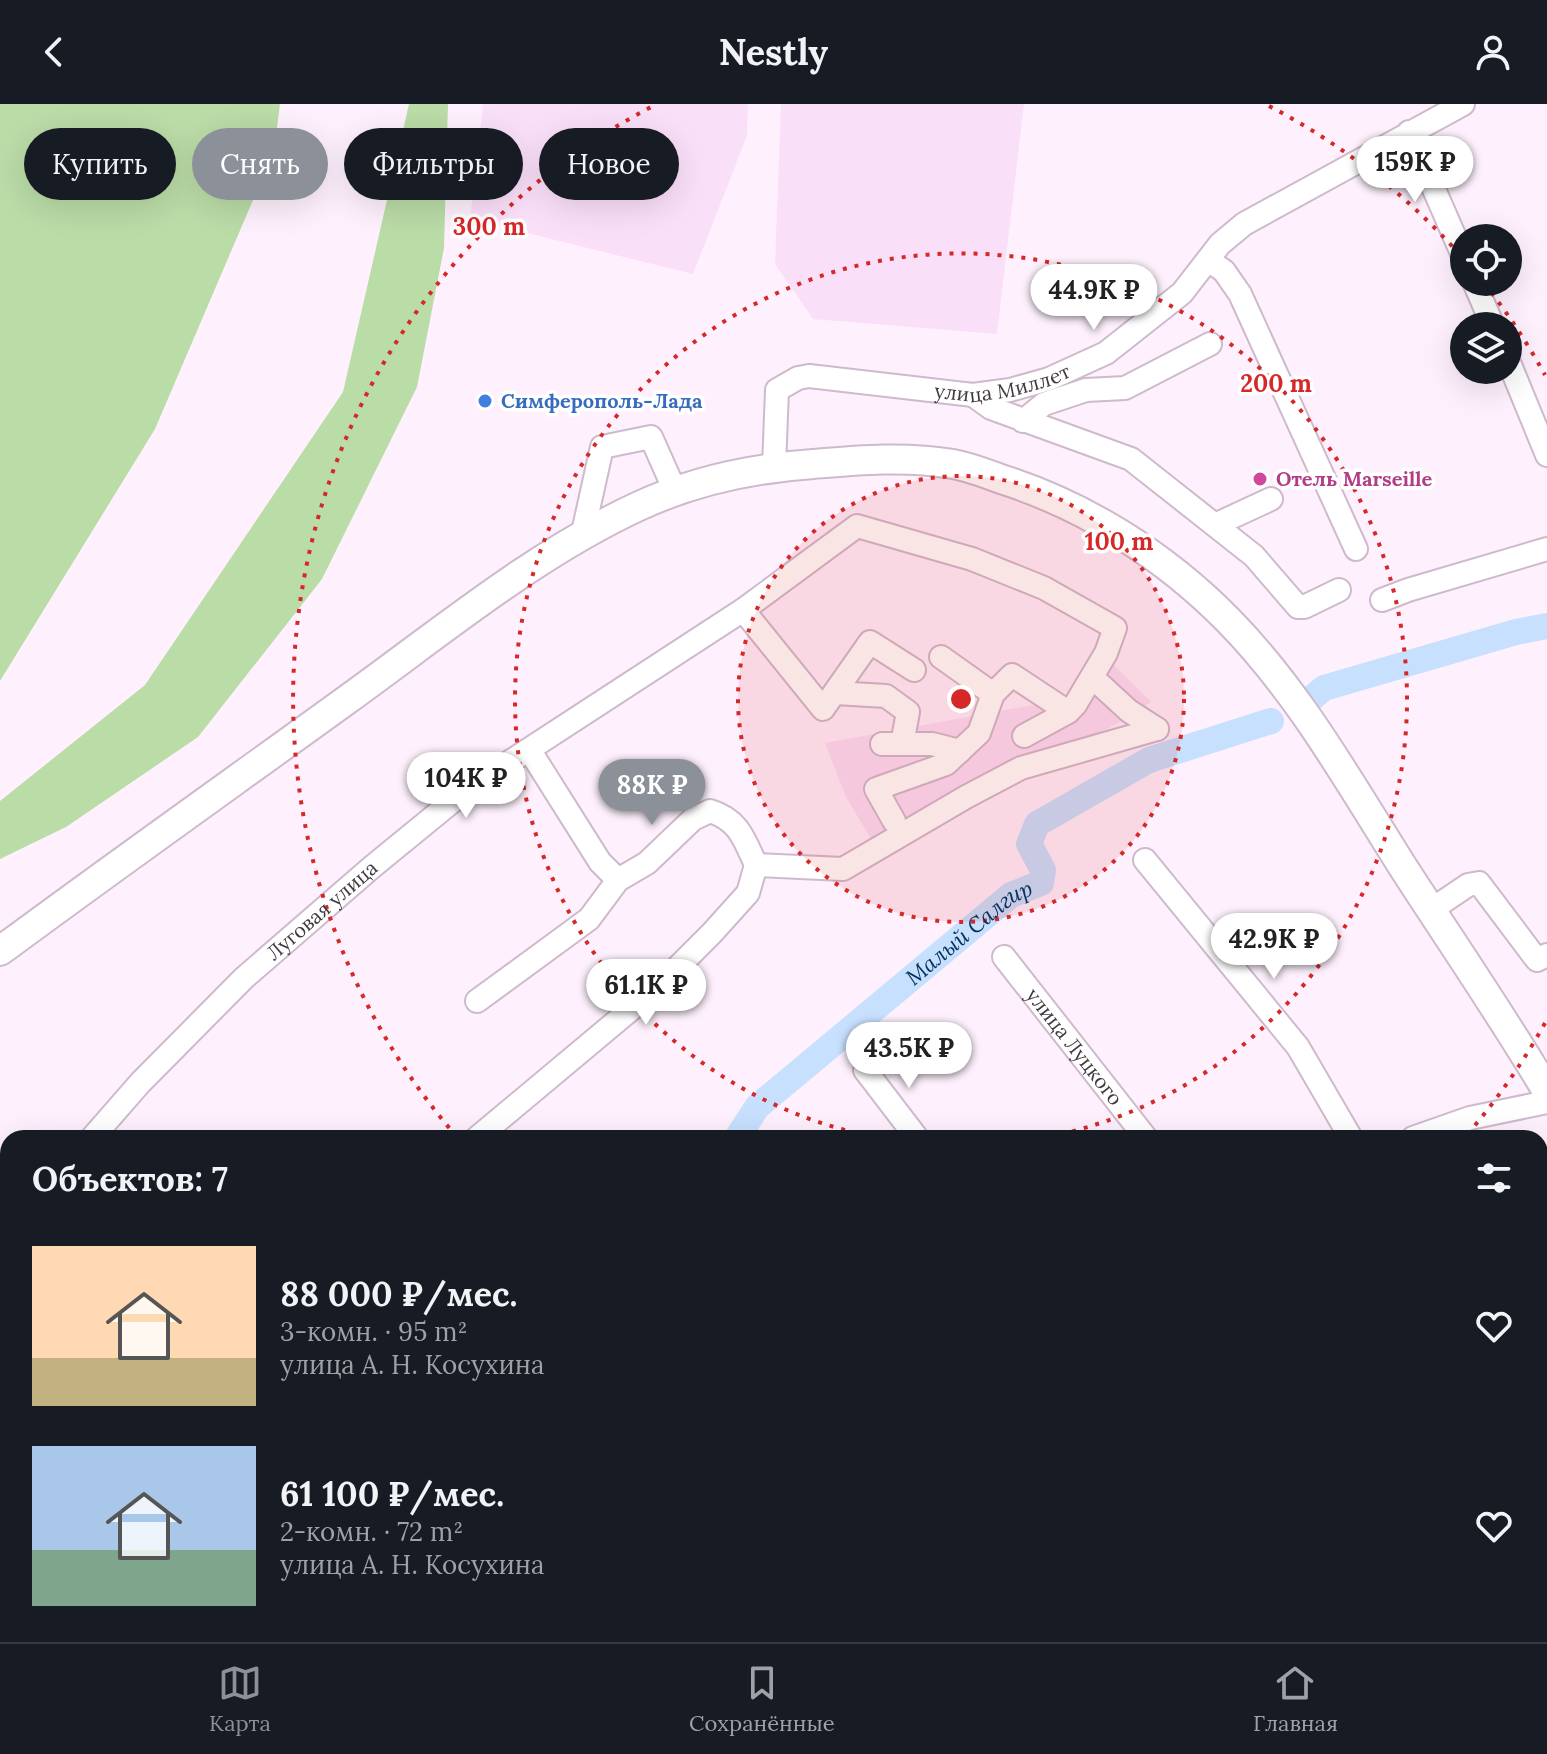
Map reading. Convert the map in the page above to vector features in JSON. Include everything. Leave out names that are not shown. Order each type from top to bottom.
[{"type":"main road","points":[[0,951],[487,597],[625,513],[675,491],[774,467],[876,458],[958,465],[1040,491],[1085,513],[1184,580],[1229,621],[1267,664],[1315,728],[1547,1091]]},
{"type":"street","name":"улица Миллет","points":[[774,467],[777,390],[798,378],[809,376],[973,395],[1010,390],[1049,379],[1106,353],[1182,293],[1220,244],[1244,224],[1459,105]]},
{"type":"street","points":[[1409,132],[1450,226]]},
{"type":"street","points":[[1208,260],[1224,271],[1240,294],[1356,549]]},
{"type":"street","points":[[1023,421],[1044,404],[1086,390],[1125,388],[1210,344]]},
{"type":"street","points":[[1518,384],[1547,455]]},
{"type":"street","points":[[973,395],[991,408],[1023,421],[1131,459],[1254,556],[1298,607],[1339,590]]},
{"type":"street","points":[[582,537],[602,447],[651,437],[675,491]]},
{"type":"street","points":[[1217,524],[1271,499]]},
{"type":"street","name":"Луговая улица","points":[[99,1130],[140,1083],[244,978],[465,791],[743,610],[857,526],[972,559],[1044,588],[1115,628],[1092,677]]},
{"type":"street","points":[[1382,600],[1547,549]]},
{"type":"street","points":[[743,610],[823,709],[870,642],[914,670]]},
{"type":"street","points":[[941,657],[993,694]]},
{"type":"street","points":[[894,821],[876,789],[946,764],[979,733],[993,694],[1012,675],[1068,712]]},
{"type":"street","points":[[756,865],[843,869],[1021,768],[1157,729],[1129,711],[1092,677],[1068,712],[1024,736]]},
{"type":"street","points":[[835,693],[886,696],[908,712],[892,744],[932,744],[960,751]]},
{"type":"street","points":[[530,751],[600,862],[618,880]]},
{"type":"street","points":[[477,1001],[589,919],[618,880],[647,863],[693,819],[710,811],[727,816],[743,837],[756,865],[748,893],[660,985],[487,1130]]},
{"type":"street","points":[[1145,860],[1298,1047],[1346,1130]]},
{"type":"street","points":[[1431,910],[1468,885],[1479,883],[1537,960],[1547,955]]},
{"type":"street","name":"улица Луцкого","points":[[1004,957],[1140,1130]]},
{"type":"street","points":[[865,1070],[911,1130]]},
{"type":"street","points":[[1462,1126],[1547,1102]]},
{"type":"shaded area","points":[[483,104],[748,104],[747,136],[693,274],[470,219],[472,200],[523,200],[523,128],[480,128]]},
{"type":"shaded area","points":[[781,104],[1024,104],[997,334],[813,319],[775,264]]},
{"type":"shaded area","points":[[1099,650],[1151,702],[1082,745],[872,841],[846,797],[825,743],[1072,698]]},
{"type":"green space","points":[[0,104],[280,104],[277,128],[192,128],[192,200],[253,200],[155,429],[0,681]]},
{"type":"green space","points":[[409,104],[448,104],[447,128],[404,128]]},
{"type":"green space","points":[[387,200],[445,200],[444,248],[417,387],[322,579],[198,737],[66,827],[0,859],[0,801],[145,685],[343,392]]},
{"type":"waterway","name":"Малый Салгир","points":[[1312,698],[1324,688],[1516,632],[1547,626]]},
{"type":"waterway","name":"Малый Салгир","points":[[742,1130],[757,1107],[1011,895],[1041,883],[1043,870],[1029,844],[1037,824],[1149,760],[1271,721]]},
{"type":"place","name":"Симферополь-Лада","points":[[485,401]]},
{"type":"place","name":"Отель Marseille","points":[[1260,479]]}]
